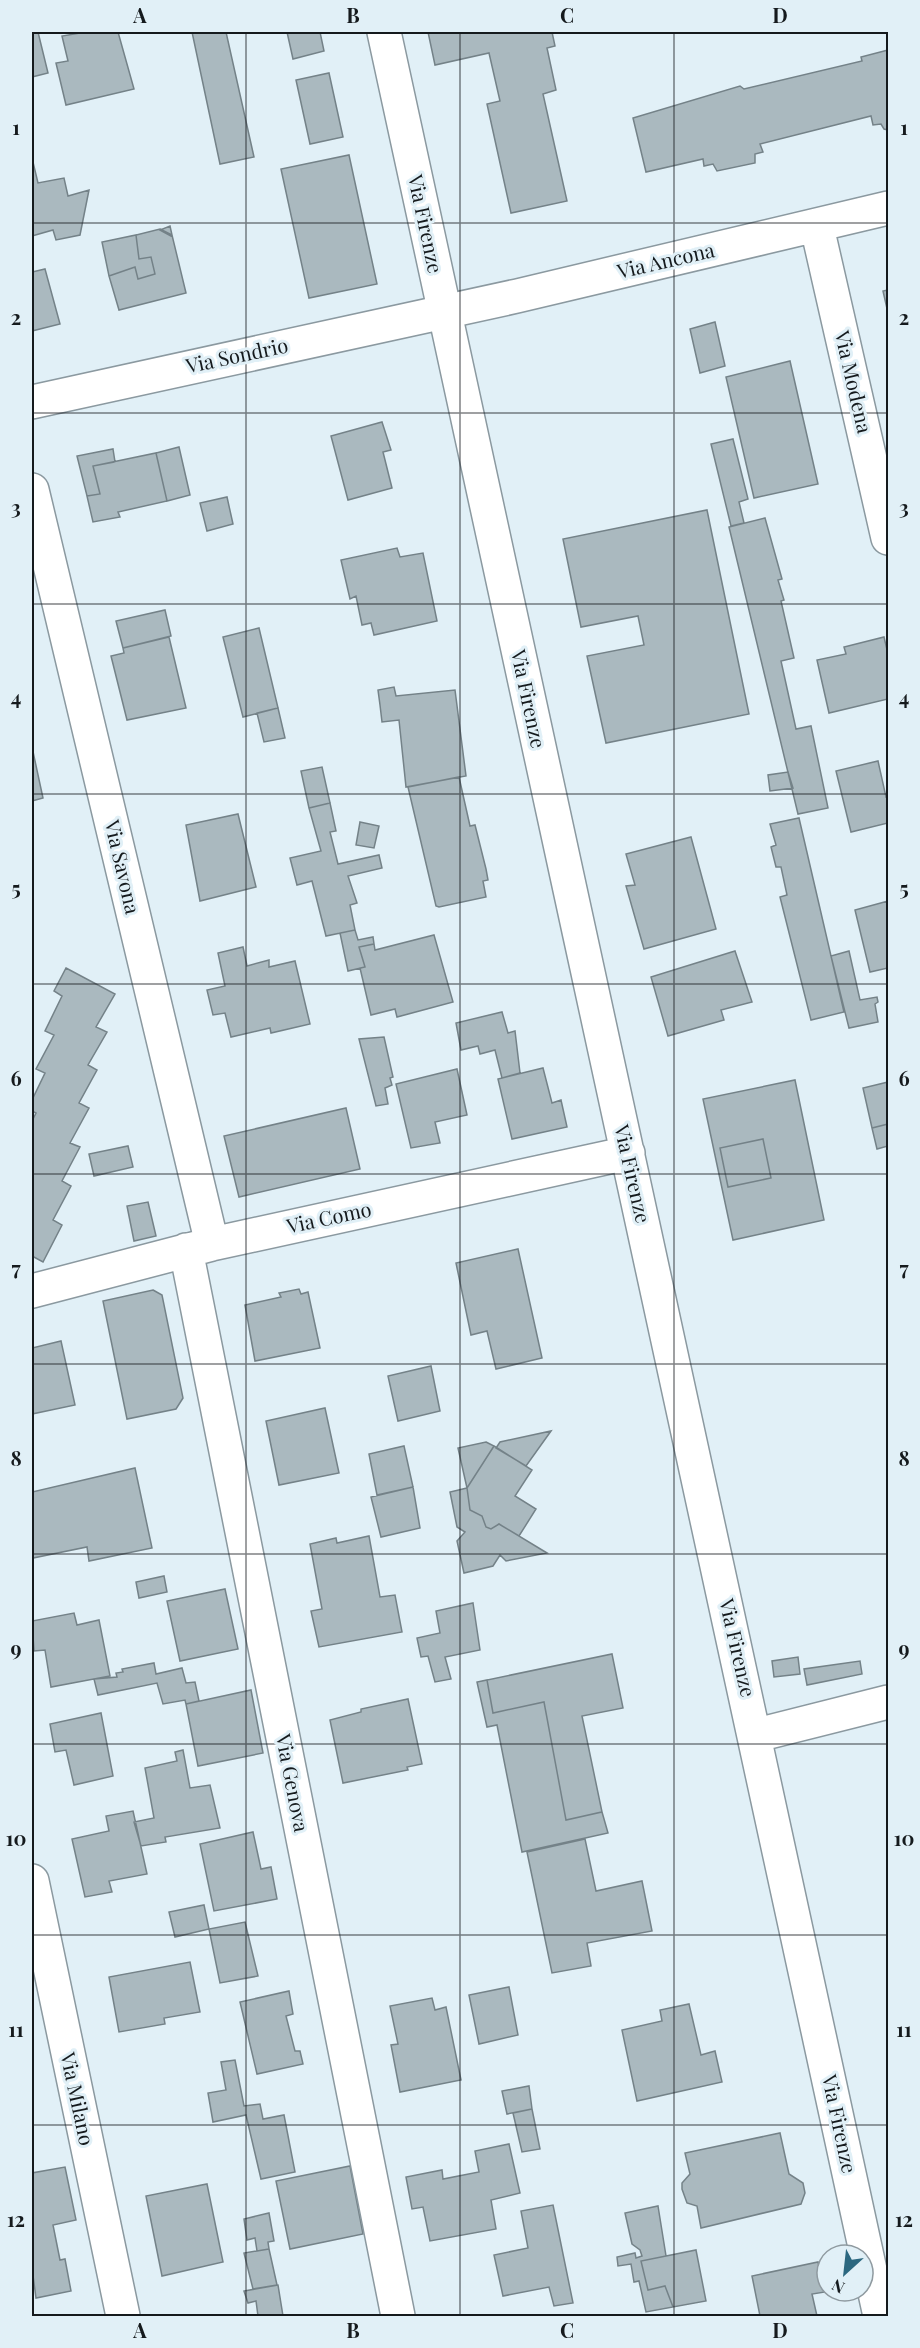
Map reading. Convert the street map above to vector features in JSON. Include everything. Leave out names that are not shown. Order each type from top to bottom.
[{"type":"street","name":"Via Firenze","points":[[384,32],[443,310],[757,1735],[880,2316]]},
{"type":"street","name":"Via Ancona","points":[[443,310],[818,227],[888,208]]},
{"type":"street","name":"Via Modena","points":[[818,227],[888,538]]},
{"type":"street","name":"Via Sondrio","points":[[32,402],[443,310]]},
{"type":"street","name":"Via Savona","points":[[32,490],[199,1247]]},
{"type":"street","name":"Via Como","points":[[32,1291],[199,1247],[628,1153]]},
{"type":"street","name":"Via Genova","points":[[199,1247],[398,2316]]},
{"type":"street","points":[[757,1735],[888,1702]]},
{"type":"street","name":"Via Milano","points":[[32,1881],[123,2316]]},
{"type":"building","points":[[32,32],[38,32],[48,73],[32,77]]},
{"type":"building","points":[[86,32],[118,32],[134,89],[66,105],[56,63],[68,61],[62,36]]},
{"type":"building","points":[[192,32],[226,32],[254,157],[220,164]]},
{"type":"building","points":[[287,32],[320,32],[324,51],[293,59]]},
{"type":"building","points":[[428,32],[552,32],[555,46],[547,48],[556,90],[543,94],[567,201],[511,213],[487,104],[500,101],[489,53],[435,65]]},
{"type":"building","points":[[888,50],[888,130],[884,129],[881,124],[873,125],[871,116],[760,144],[763,152],[755,154],[755,163],[717,171],[713,164],[704,166],[703,159],[646,172],[633,118],[740,86],[744,89],[862,61],[861,57]]},
{"type":"building","points":[[329,73],[343,137],[310,144],[296,80]]},
{"type":"building","points":[[349,155],[377,284],[309,298],[281,169]]},
{"type":"building","points":[[32,158],[38,183],[64,178],[68,196],[89,190],[80,235],[56,240],[53,230],[32,236]]},
{"type":"building","points":[[170,226],[171,236],[160,230]]},
{"type":"building","points":[[160,229],[172,235],[186,293],[119,310],[109,276],[135,267],[138,279],[155,274],[151,257],[139,259],[136,235]]},
{"type":"building","points":[[136,235],[139,259],[151,257],[155,274],[138,279],[135,267],[109,276],[102,242]]},
{"type":"building","points":[[45,269],[60,324],[32,331],[32,272]]},
{"type":"building","points":[[888,290],[888,313],[883,291]]},
{"type":"building","points":[[715,322],[725,366],[700,373],[690,329]]},
{"type":"building","points":[[790,361],[818,484],[754,498],[726,377]]},
{"type":"building","points":[[382,422],[391,450],[383,452],[392,488],[348,500],[331,436]]},
{"type":"building","points":[[733,439],[748,499],[739,502],[744,523],[731,526],[711,444]]},
{"type":"building","points":[[179,447],[190,495],[167,501],[156,453]]},
{"type":"building","points":[[113,449],[115,462],[93,466],[100,494],[87,496],[77,456]]},
{"type":"building","points":[[156,453],[167,501],[118,512],[120,517],[93,522],[87,496],[100,494],[93,466]]},
{"type":"building","points":[[227,497],[233,524],[207,531],[200,503]]},
{"type":"building","points":[[707,510],[749,714],[606,743],[587,656],[644,645],[638,616],[581,627],[563,539]]},
{"type":"building","points":[[765,518],[782,579],[778,580],[784,600],[781,601],[794,658],[781,661],[796,729],[811,726],[828,808],[798,814],[729,527]]},
{"type":"building","points":[[397,548],[400,557],[423,553],[437,621],[374,635],[371,623],[362,625],[356,596],[350,599],[341,560]]},
{"type":"building","points":[[165,610],[171,636],[123,648],[116,621]]},
{"type":"building","points":[[259,628],[278,708],[243,717],[223,637]]},
{"type":"building","points":[[169,637],[186,708],[127,720],[111,656],[124,653],[123,648]]},
{"type":"building","points":[[884,637],[888,654],[888,699],[829,713],[817,660],[846,654],[844,647]]},
{"type":"building","points":[[394,687],[396,696],[455,690],[466,776],[406,787],[399,720],[382,722],[378,690]]},
{"type":"building","points":[[278,708],[285,738],[264,742],[257,713]]},
{"type":"building","points":[[32,747],[43,798],[32,801]]},
{"type":"building","points":[[878,761],[886,797],[888,796],[888,823],[851,832],[836,771]]},
{"type":"building","points":[[322,767],[330,803],[309,808],[301,771]]},
{"type":"building","points":[[788,772],[793,788],[770,791],[768,775]]},
{"type":"building","points":[[459,777],[470,826],[475,825],[486,869],[488,880],[483,881],[486,897],[439,907],[436,906],[408,787]]},
{"type":"building","points":[[330,803],[336,831],[330,832],[338,864],[379,855],[382,868],[348,876],[357,903],[350,905],[355,930],[326,936],[312,881],[297,885],[290,858],[321,851],[309,808]]},
{"type":"building","points":[[238,814],[256,887],[200,901],[186,825]]},
{"type":"building","points":[[799,818],[844,1012],[811,1020],[780,897],[787,895],[781,867],[776,867],[771,847],[776,845],[770,824]]},
{"type":"building","points":[[360,822],[379,826],[374,848],[356,845]]},
{"type":"building","points":[[691,837],[716,929],[644,949],[626,886],[635,885],[626,854]]},
{"type":"building","points":[[888,901],[888,968],[870,972],[855,910]]},
{"type":"building","points":[[355,930],[358,940],[373,937],[374,944],[359,947],[365,967],[348,971],[340,933]]},
{"type":"building","points":[[434,935],[453,1002],[397,1017],[395,1009],[371,1015],[360,968],[365,967],[359,947],[374,944],[375,950]]},
{"type":"building","points":[[243,947],[247,966],[269,960],[269,967],[295,961],[310,1024],[271,1033],[270,1028],[231,1037],[225,1013],[213,1015],[207,990],[225,986],[218,953]]},
{"type":"building","points":[[735,951],[752,1002],[721,1010],[724,1020],[668,1036],[651,977]]},
{"type":"building","points":[[849,951],[860,1000],[877,997],[878,1002],[875,1004],[878,1022],[849,1028],[831,956]]},
{"type":"building","points":[[66,968],[115,994],[96,1027],[107,1032],[88,1065],[97,1070],[79,1103],[89,1108],[70,1143],[80,1147],[62,1181],[71,1186],[53,1220],[62,1225],[43,1262],[32,1256],[32,1121],[36,1113],[32,1111],[32,1100],[45,1073],[36,1069],[54,1035],[45,1031],[62,996],[54,991]]},
{"type":"building","points":[[502,1012],[508,1033],[515,1031],[520,1073],[502,1078],[495,1050],[480,1054],[478,1046],[461,1050],[456,1023]]},
{"type":"building","points":[[384,1037],[393,1077],[390,1078],[392,1085],[385,1088],[388,1104],[376,1106],[359,1039]]},
{"type":"building","points":[[543,1068],[552,1103],[561,1100],[567,1127],[512,1139],[498,1079]]},
{"type":"building","points":[[457,1069],[467,1115],[435,1122],[440,1143],[411,1148],[396,1084]]},
{"type":"building","points":[[795,1080],[824,1220],[733,1240],[703,1099]],"holes":[[[763,1139],[771,1178],[728,1187],[720,1148]]]},
{"type":"building","points":[[888,1082],[888,1124],[872,1128],[863,1088]]},
{"type":"building","points":[[346,1108],[360,1169],[239,1197],[224,1136]]},
{"type":"building","points":[[888,1124],[888,1146],[877,1149],[872,1128]]},
{"type":"building","points":[[763,1139],[771,1178],[728,1187],[720,1148]]},
{"type":"building","points":[[128,1146],[133,1167],[94,1176],[89,1154]]},
{"type":"building","points":[[148,1202],[156,1236],[134,1241],[127,1206]]},
{"type":"building","points":[[518,1249],[542,1358],[496,1369],[487,1331],[471,1335],[456,1263]]},
{"type":"building","points":[[299,1289],[301,1294],[308,1292],[320,1348],[255,1361],[245,1305],[281,1297],[279,1293]]},
{"type":"building","points":[[153,1290],[162,1295],[183,1398],[176,1409],[127,1419],[103,1301]]},
{"type":"building","points":[[61,1341],[75,1405],[32,1414],[32,1348]]},
{"type":"building","points":[[431,1366],[440,1411],[398,1421],[388,1376]]},
{"type":"building","points":[[325,1408],[339,1473],[279,1485],[266,1421]]},
{"type":"building","points":[[551,1431],[526,1466],[496,1448],[500,1442]]},
{"type":"building","points":[[486,1442],[494,1446],[467,1488],[458,1448]]},
{"type":"building","points":[[404,1446],[413,1487],[377,1495],[369,1454]]},
{"type":"building","points":[[494,1446],[532,1470],[515,1496],[536,1509],[519,1536],[499,1524],[491,1529],[486,1527],[482,1516],[470,1510],[467,1488]]},
{"type":"building","points":[[135,1468],[152,1548],[89,1561],[87,1547],[33,1558],[32,1492]]},
{"type":"building","points":[[413,1487],[420,1528],[381,1537],[371,1497]]},
{"type":"building","points":[[467,1488],[470,1510],[482,1516],[486,1527],[491,1529],[499,1524],[547,1553],[506,1561],[500,1555],[493,1566],[464,1573],[457,1541],[465,1532],[457,1527],[450,1492]]},
{"type":"building","points":[[369,1536],[380,1597],[395,1595],[402,1632],[319,1647],[311,1611],[322,1609],[310,1544],[336,1538],[337,1543]]},
{"type":"building","points":[[164,1576],[167,1592],[139,1598],[136,1582]]},
{"type":"building","points":[[225,1589],[238,1649],[180,1661],[167,1601]]},
{"type":"building","points":[[473,1603],[480,1650],[445,1657],[451,1679],[435,1682],[428,1656],[421,1657],[417,1638],[440,1633],[436,1611]]},
{"type":"building","points":[[74,1613],[77,1625],[99,1620],[110,1676],[51,1687],[45,1650],[34,1651],[32,1621]]},
{"type":"building","points":[[612,1654],[623,1708],[582,1716],[602,1812],[566,1820],[544,1702],[493,1713],[487,1680]]},
{"type":"building","points":[[798,1657],[800,1674],[774,1677],[772,1661]]},
{"type":"building","points":[[860,1661],[862,1674],[807,1685],[804,1669]]},
{"type":"building","points":[[154,1663],[156,1674],[182,1668],[186,1683],[195,1682],[199,1701],[186,1704],[185,1700],[163,1704],[157,1683],[98,1695],[94,1679],[117,1677],[116,1673],[123,1672],[122,1669]]},
{"type":"building","points":[[487,1680],[493,1713],[544,1702],[566,1820],[602,1812],[608,1833],[522,1852],[497,1725],[487,1727],[477,1682]]},
{"type":"building","points":[[251,1690],[263,1753],[198,1766],[186,1704]]},
{"type":"building","points":[[408,1699],[422,1764],[407,1767],[408,1770],[343,1783],[330,1720],[361,1712],[361,1709]]},
{"type":"building","points":[[101,1713],[113,1776],[74,1785],[66,1750],[55,1752],[50,1724]]},
{"type":"building","points":[[183,1750],[190,1788],[210,1785],[220,1828],[165,1837],[166,1842],[141,1846],[134,1822],[154,1818],[145,1768],[177,1761],[175,1752]]},
{"type":"building","points":[[133,1811],[147,1874],[109,1881],[112,1892],[85,1897],[72,1839],[109,1831],[106,1816]]},
{"type":"building","points":[[253,1832],[261,1869],[271,1867],[277,1899],[214,1911],[200,1844]]},
{"type":"building","points":[[585,1839],[596,1891],[642,1881],[652,1931],[587,1943],[591,1966],[552,1973],[527,1852]]},
{"type":"building","points":[[204,1905],[209,1929],[175,1937],[169,1912]]},
{"type":"building","points":[[245,1922],[258,1976],[220,1983],[209,1929]]},
{"type":"building","points":[[190,1962],[200,2012],[164,2018],[165,2024],[119,2032],[109,1977]]},
{"type":"building","points":[[509,1987],[518,2035],[479,2044],[469,1995]]},
{"type":"building","points":[[289,1991],[293,2014],[286,2016],[295,2051],[300,2051],[303,2064],[257,2074],[240,2002]]},
{"type":"building","points":[[432,1998],[435,2010],[446,2007],[461,2080],[400,2092],[391,2045],[398,2044],[390,2006]]},
{"type":"building","points":[[689,2004],[701,2055],[715,2051],[722,2082],[637,2101],[622,2030],[662,2021],[660,2010]]},
{"type":"building","points":[[235,2060],[244,2106],[260,2104],[263,2119],[284,2115],[295,2172],[261,2179],[246,2115],[213,2122],[208,2093],[226,2090],[221,2062]]},
{"type":"building","points":[[529,2086],[532,2109],[507,2114],[502,2091]]},
{"type":"building","points":[[532,2109],[540,2149],[522,2152],[513,2113]]},
{"type":"building","points":[[780,2133],[789,2174],[803,2183],[805,2193],[801,2204],[701,2228],[697,2206],[687,2203],[682,2189],[682,2183],[690,2174],[685,2153]]},
{"type":"building","points":[[509,2144],[520,2193],[491,2200],[496,2229],[430,2241],[423,2207],[412,2209],[406,2177],[442,2170],[443,2179],[479,2172],[475,2151]]},
{"type":"building","points":[[350,2166],[363,2234],[290,2249],[276,2181]]},
{"type":"building","points":[[65,2167],[76,2220],[53,2225],[60,2260],[65,2259],[71,2291],[36,2298],[32,2268],[32,2173]]},
{"type":"building","points":[[207,2184],[223,2262],[162,2276],[146,2196]]},
{"type":"building","points":[[553,2205],[573,2303],[554,2306],[549,2287],[503,2296],[494,2255],[528,2248],[521,2211]]},
{"type":"building","points":[[658,2206],[666,2256],[641,2261],[648,2290],[665,2286],[673,2307],[646,2312],[639,2281],[634,2282],[631,2264],[618,2266],[617,2257],[635,2253],[636,2258],[642,2256],[640,2250],[632,2244],[625,2213]]},
{"type":"building","points":[[269,2213],[274,2241],[268,2242],[269,2249],[257,2251],[255,2238],[247,2240],[244,2219]]},
{"type":"building","points":[[269,2249],[277,2285],[253,2289],[244,2253]]},
{"type":"building","points":[[696,2250],[706,2301],[673,2307],[665,2286],[648,2290],[641,2261]]},
{"type":"building","points":[[815,2263],[815,2294],[812,2294],[817,2316],[760,2316],[752,2276]]},
{"type":"building","points":[[278,2285],[283,2316],[258,2316],[256,2301],[248,2303],[244,2291]]}]
